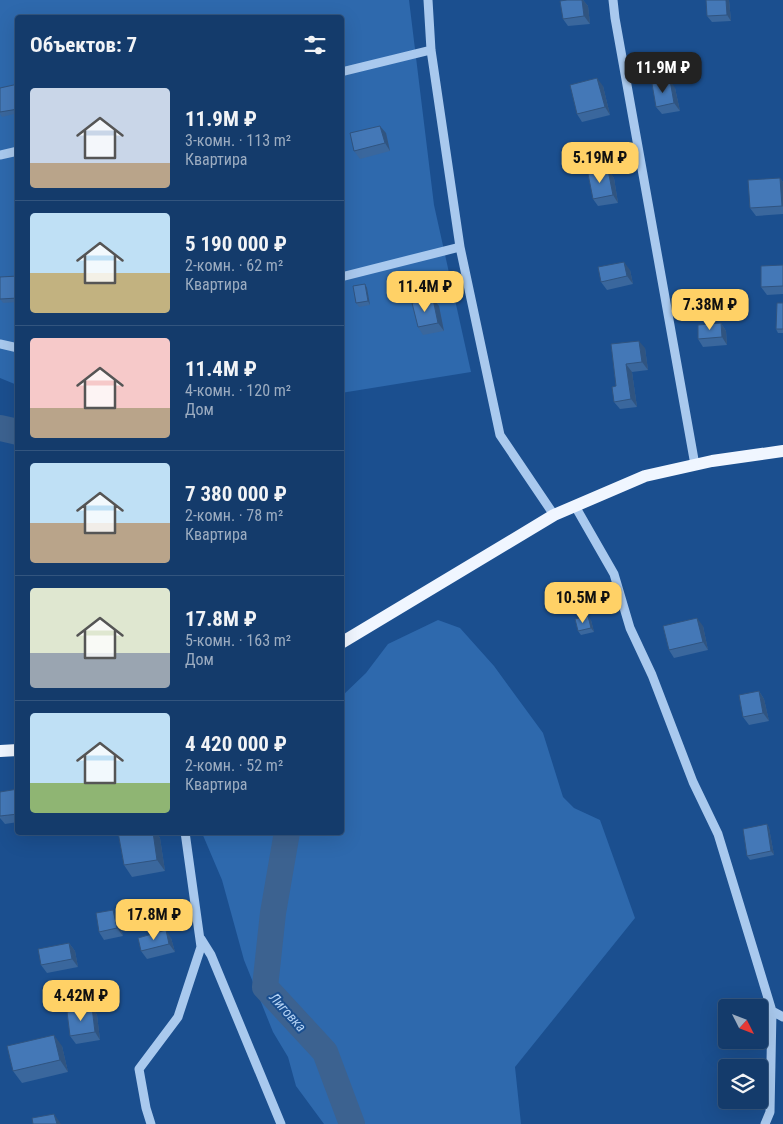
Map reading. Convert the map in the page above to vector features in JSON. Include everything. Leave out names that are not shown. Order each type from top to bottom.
[{"type":"main road","points":[[344,641],[554,515],[645,476],[695,465],[783,451]]},
{"type":"main road","points":[[0,751],[15,750]]},
{"type":"street","points":[[428,0],[431,50],[460,247],[500,436],[554,515]]},
{"type":"street","points":[[613,0],[695,465]]},
{"type":"street","points":[[344,71],[431,50]]},
{"type":"street","points":[[0,156],[15,152]]},
{"type":"street","points":[[344,276],[460,247]]},
{"type":"street","points":[[0,344],[15,347]]},
{"type":"street","points":[[575,506],[614,574],[630,628],[652,675],[693,782],[718,834],[772,1010],[770,1112],[765,1124]]},
{"type":"street","points":[[151,1124],[146,1108],[140,1069],[178,1017],[201,947],[185,835]]},
{"type":"street","points":[[199,937],[211,955],[281,1124]]},
{"type":"street","points":[[772,1010],[783,1017]]},
{"type":"shaded area","points":[[0,0],[409,0],[434,205],[471,372],[344,393],[344,15],[15,15],[15,384],[0,378]]},
{"type":"shaded area","points":[[438,620],[460,628],[494,666],[543,733],[563,797],[574,808],[600,820],[635,918],[515,1067],[521,1124],[324,1124],[296,1086],[288,1057],[273,1032],[244,960],[222,880],[203,835],[344,835],[344,694],[366,673],[388,644]]},
{"type":"building","points":[[582,0],[584,16],[563,19],[560,1]]},
{"type":"building","points":[[706,0],[726,0],[727,15],[707,16]]},
{"type":"building","points":[[597,78],[605,107],[577,114],[570,85]]},
{"type":"building","points":[[670,80],[674,103],[656,107],[652,84]]},
{"type":"building","points":[[15,85],[15,110],[0,112],[0,88]]},
{"type":"building","points":[[380,126],[385,143],[354,151],[350,133]]},
{"type":"building","points":[[608,170],[613,195],[593,199],[588,174]]},
{"type":"building","points":[[780,178],[782,206],[750,208],[748,180]]},
{"type":"building","points":[[624,262],[627,276],[601,282],[598,267]]},
{"type":"building","points":[[783,265],[783,286],[761,287],[761,266]]},
{"type":"building","points":[[15,276],[15,298],[0,299],[0,277]]},
{"type":"building","points":[[365,284],[368,301],[356,303],[353,286]]},
{"type":"building","points":[[433,299],[438,323],[418,327],[412,303]]},
{"type":"building","points":[[777,303],[783,303],[783,329],[776,329]]},
{"type":"building","points":[[721,323],[722,337],[698,339],[698,325]]},
{"type":"building","points":[[639,341],[642,362],[626,364],[631,399],[614,402],[612,387],[616,386],[611,344]]},
{"type":"building","points":[[588,616],[591,628],[578,631],[575,619]]},
{"type":"building","points":[[697,618],[703,642],[669,650],[663,626]]},
{"type":"building","points":[[759,691],[763,713],[743,717],[739,695]]},
{"type":"building","points":[[15,790],[15,814],[0,816],[0,792]]},
{"type":"building","points":[[767,824],[771,851],[747,856],[743,829]]},
{"type":"building","points":[[119,835],[153,835],[157,860],[124,865]]},
{"type":"building","points":[[113,910],[117,928],[99,932],[96,913]]},
{"type":"building","points":[[166,930],[169,944],[141,951],[138,938]]},
{"type":"building","points":[[69,943],[72,959],[41,965],[38,949]]},
{"type":"building","points":[[92,1007],[95,1032],[70,1036],[67,1012]]},
{"type":"building","points":[[54,1035],[60,1060],[13,1071],[7,1046]]},
{"type":"building","points":[[54,1114],[57,1124],[33,1124],[32,1118]]},
{"type":"waterway","name":"Лиговка","points":[[0,428],[15,431]]},
{"type":"waterway","name":"Лиговка","points":[[286,835],[273,913],[265,987],[325,1052],[352,1124]]}]
